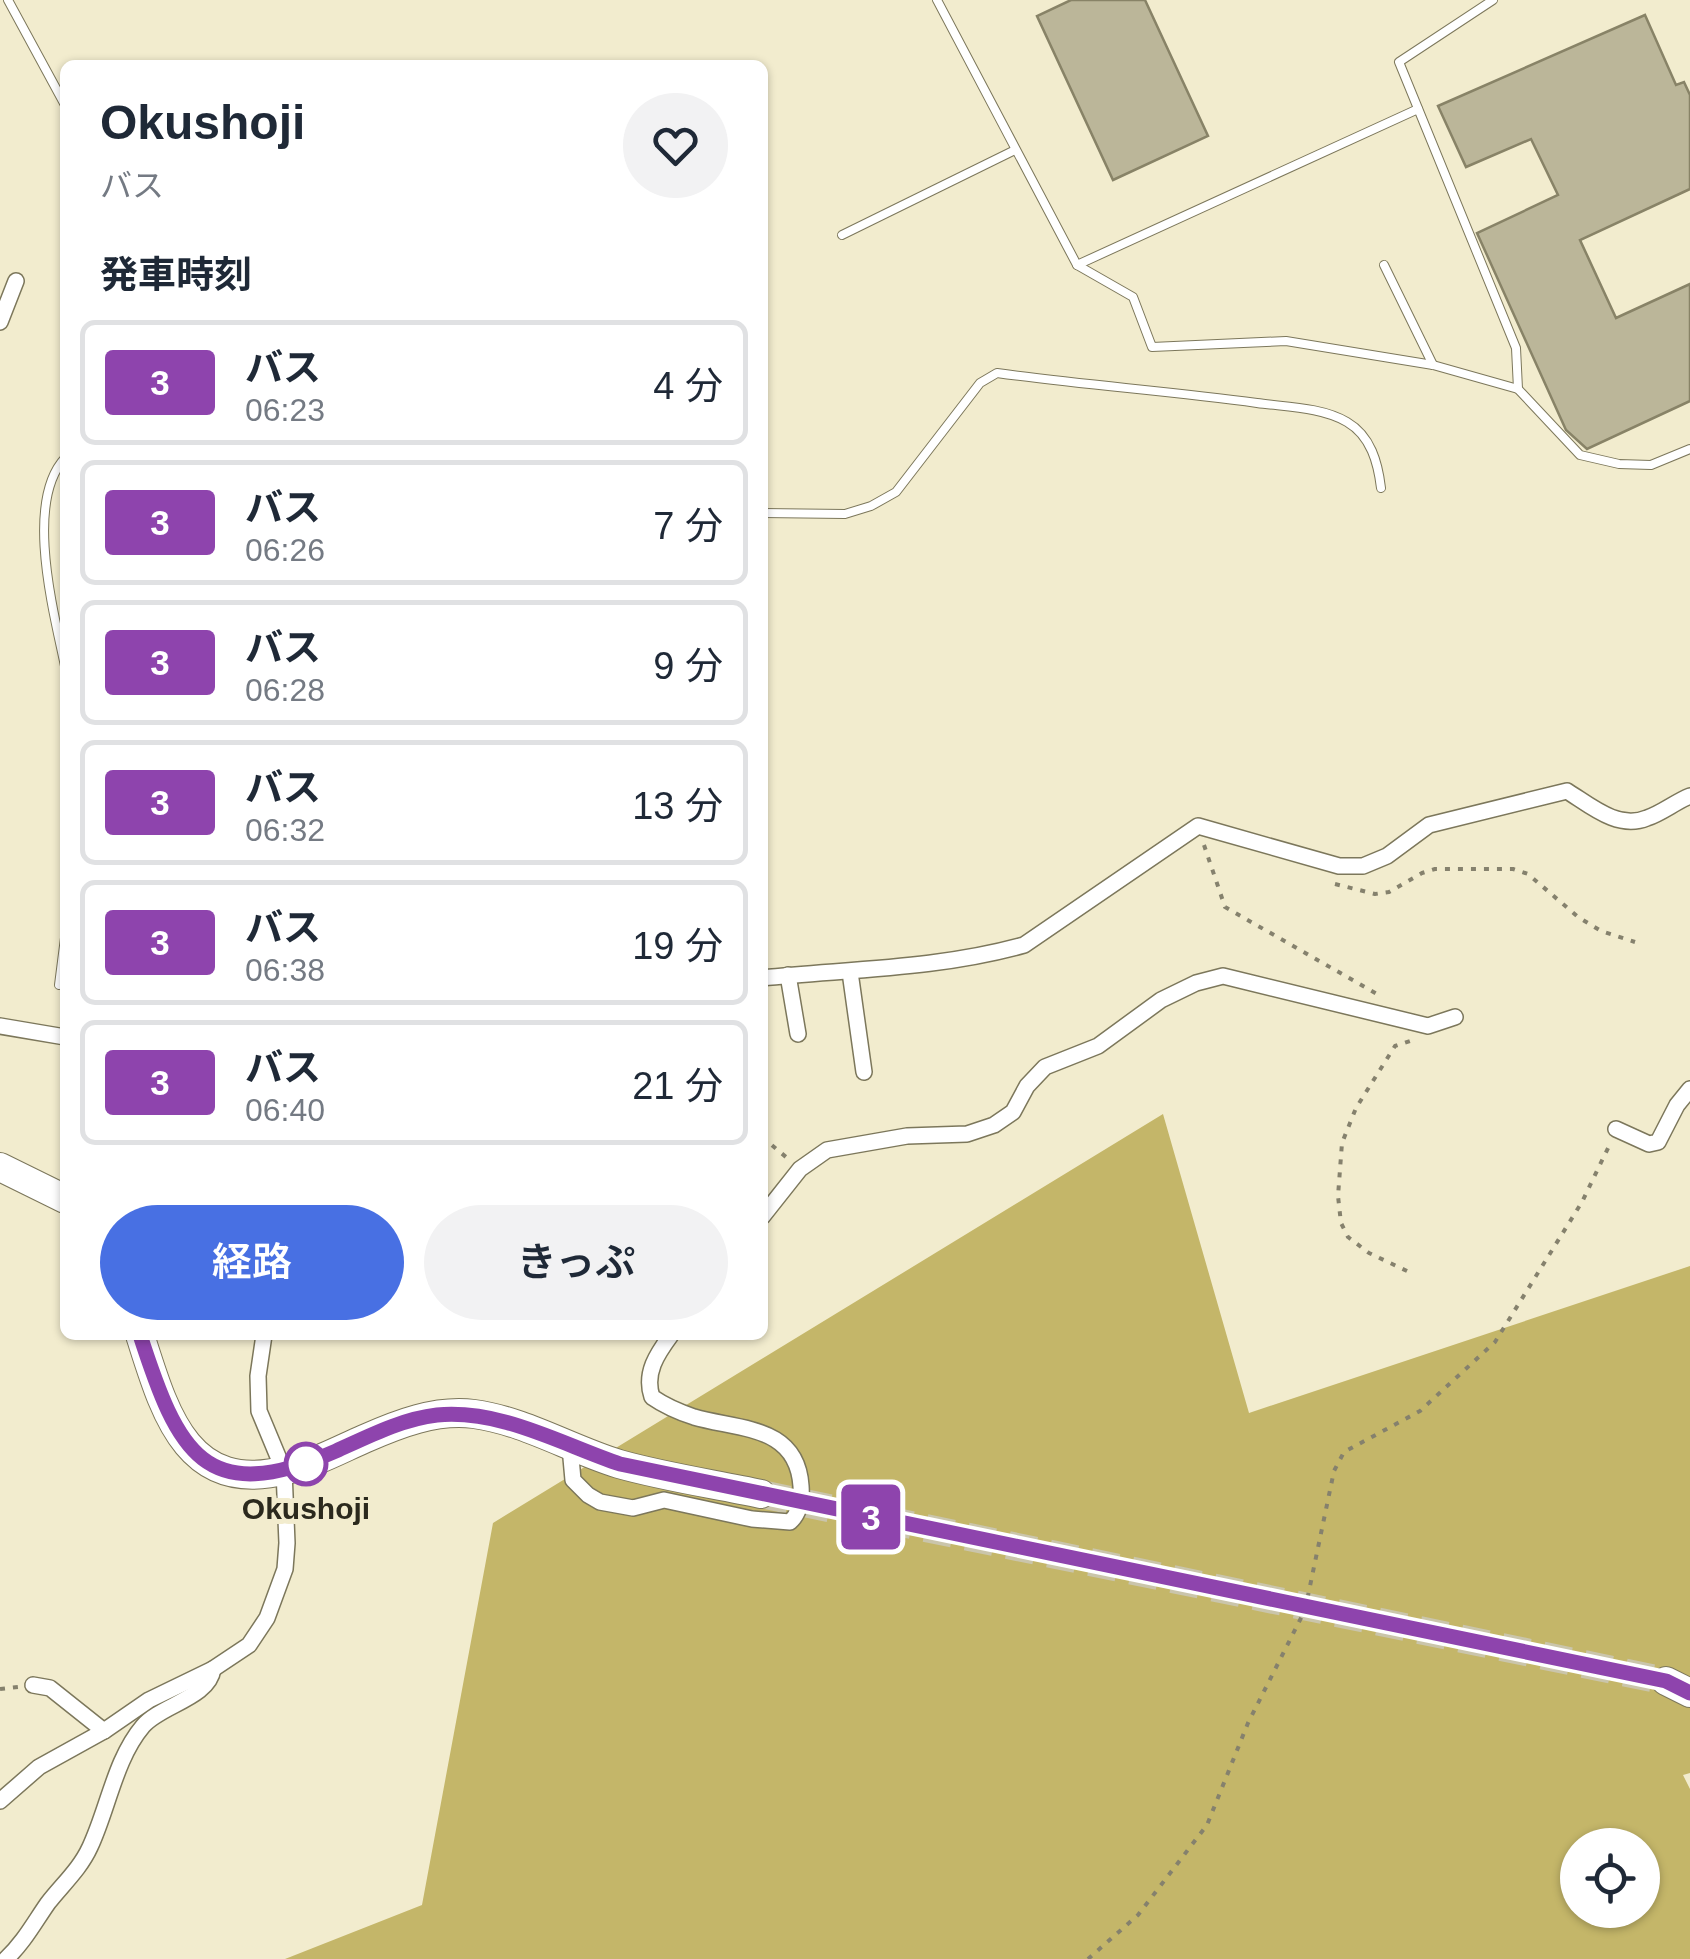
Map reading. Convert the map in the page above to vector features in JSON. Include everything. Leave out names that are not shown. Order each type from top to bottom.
[{"type":"highway","points":[[0,1167],[60,1197]]},
{"type":"highway","points":[[142,1340],[160,1397],[175,1428],[203,1461],[221,1470],[244,1474],[284,1471],[397,1424],[434,1416],[472,1414],[507,1422],[620,1464],[761,1494]]},
{"type":"street","points":[[0,322],[16,282]]},
{"type":"street","points":[[768,977],[850,972],[994,953],[1024,945],[1198,826],[1339,866],[1363,866],[1386,856],[1429,825],[1567,792],[1612,819],[1628,822],[1647,818],[1690,796]]},
{"type":"street","points":[[850,972],[864,1072]]},
{"type":"street","points":[[788,975],[798,1034]]},
{"type":"street","points":[[768,1209],[800,1168],[827,1150],[906,1136],[967,1134],[994,1125],[1014,1112],[1027,1086],[1045,1067],[1098,1046],[1161,1000],[1196,983],[1222,976],[1428,1026],[1448,1019]]},
{"type":"street","points":[[0,1026],[60,1036]]},
{"type":"street","points":[[1616,1129],[1649,1144],[1658,1142],[1690,1088]]},
{"type":"street","points":[[0,1801],[39,1766],[249,1645],[267,1618],[285,1569],[284,1471],[260,1411],[258,1376],[263,1340]]},
{"type":"street","points":[[570,1447],[573,1480],[600,1502],[633,1508],[664,1500],[752,1519],[790,1522],[798,1514],[798,1464],[784,1445],[763,1432],[694,1417],[652,1397],[647,1384],[652,1366],[669,1340]]},
{"type":"street","points":[[6,1959],[27,1939],[47,1905],[79,1867],[132,1741],[144,1724],[202,1688],[213,1676],[213,1669]]},
{"type":"street","points":[[33,1685],[50,1688],[104,1730]]},
{"type":"lane","points":[[8,0],[60,96]]},
{"type":"lane","points":[[937,0],[1077,265],[1134,296],[1152,347],[1286,341],[1433,365],[1518,389],[1580,456],[1651,466],[1690,449]]},
{"type":"lane","points":[[1492,0],[1399,62],[1516,348],[1518,389]]},
{"type":"lane","points":[[1077,265],[1418,109]]},
{"type":"lane","points":[[842,234],[1015,150]]},
{"type":"lane","points":[[1384,265],[1433,365]]},
{"type":"lane","points":[[768,513],[845,514],[896,492],[980,383],[997,372],[1166,390],[1316,412],[1348,422],[1368,441],[1378,465],[1381,488]]},
{"type":"lane","points":[[60,464],[45,501],[48,579],[60,640]]},
{"type":"path","points":[[1198,826],[1225,907],[1386,1000],[1370,997]]},
{"type":"path","points":[[1329,882],[1375,894],[1389,892],[1434,869],[1514,869],[1551,890],[1578,917],[1636,942]]},
{"type":"path","points":[[1408,1272],[1369,1253],[1348,1237],[1341,1223],[1338,1164],[1356,1108],[1395,1046],[1438,1032],[1448,1019]]},
{"type":"path","points":[[1088,1959],[1138,1915],[1207,1824],[1248,1723],[1305,1610],[1334,1471],[1344,1452],[1420,1411],[1495,1342],[1582,1202],[1616,1129]]},
{"type":"path","points":[[768,1143],[800,1168]]},
{"type":"shaded area","points":[[1163,1114],[1249,1413],[1690,1266],[1690,1773],[1683,1775],[1690,1789],[1690,1959],[285,1959],[422,1905],[493,1523]]},
{"type":"building","points":[[1071,0],[1145,0],[1208,136],[1113,180],[1037,16]]},
{"type":"building","points":[[1645,15],[1676,85],[1684,82],[1690,95],[1690,189],[1580,240],[1616,318],[1690,284],[1690,401],[1587,449],[1566,430],[1477,233],[1558,195],[1531,139],[1466,167],[1438,106]]},
{"type":"tunnel","points":[[761,1494],[1666,1681]]},
{"type":"bus line","name":"3","points":[[142,1340],[160,1397],[175,1428],[203,1461],[221,1470],[244,1474],[284,1471],[397,1424],[434,1416],[472,1414],[507,1422],[620,1464],[1666,1681],[1690,1693]]},
{"type":"place","name":"Okushoji","points":[[306,1464]]}]
